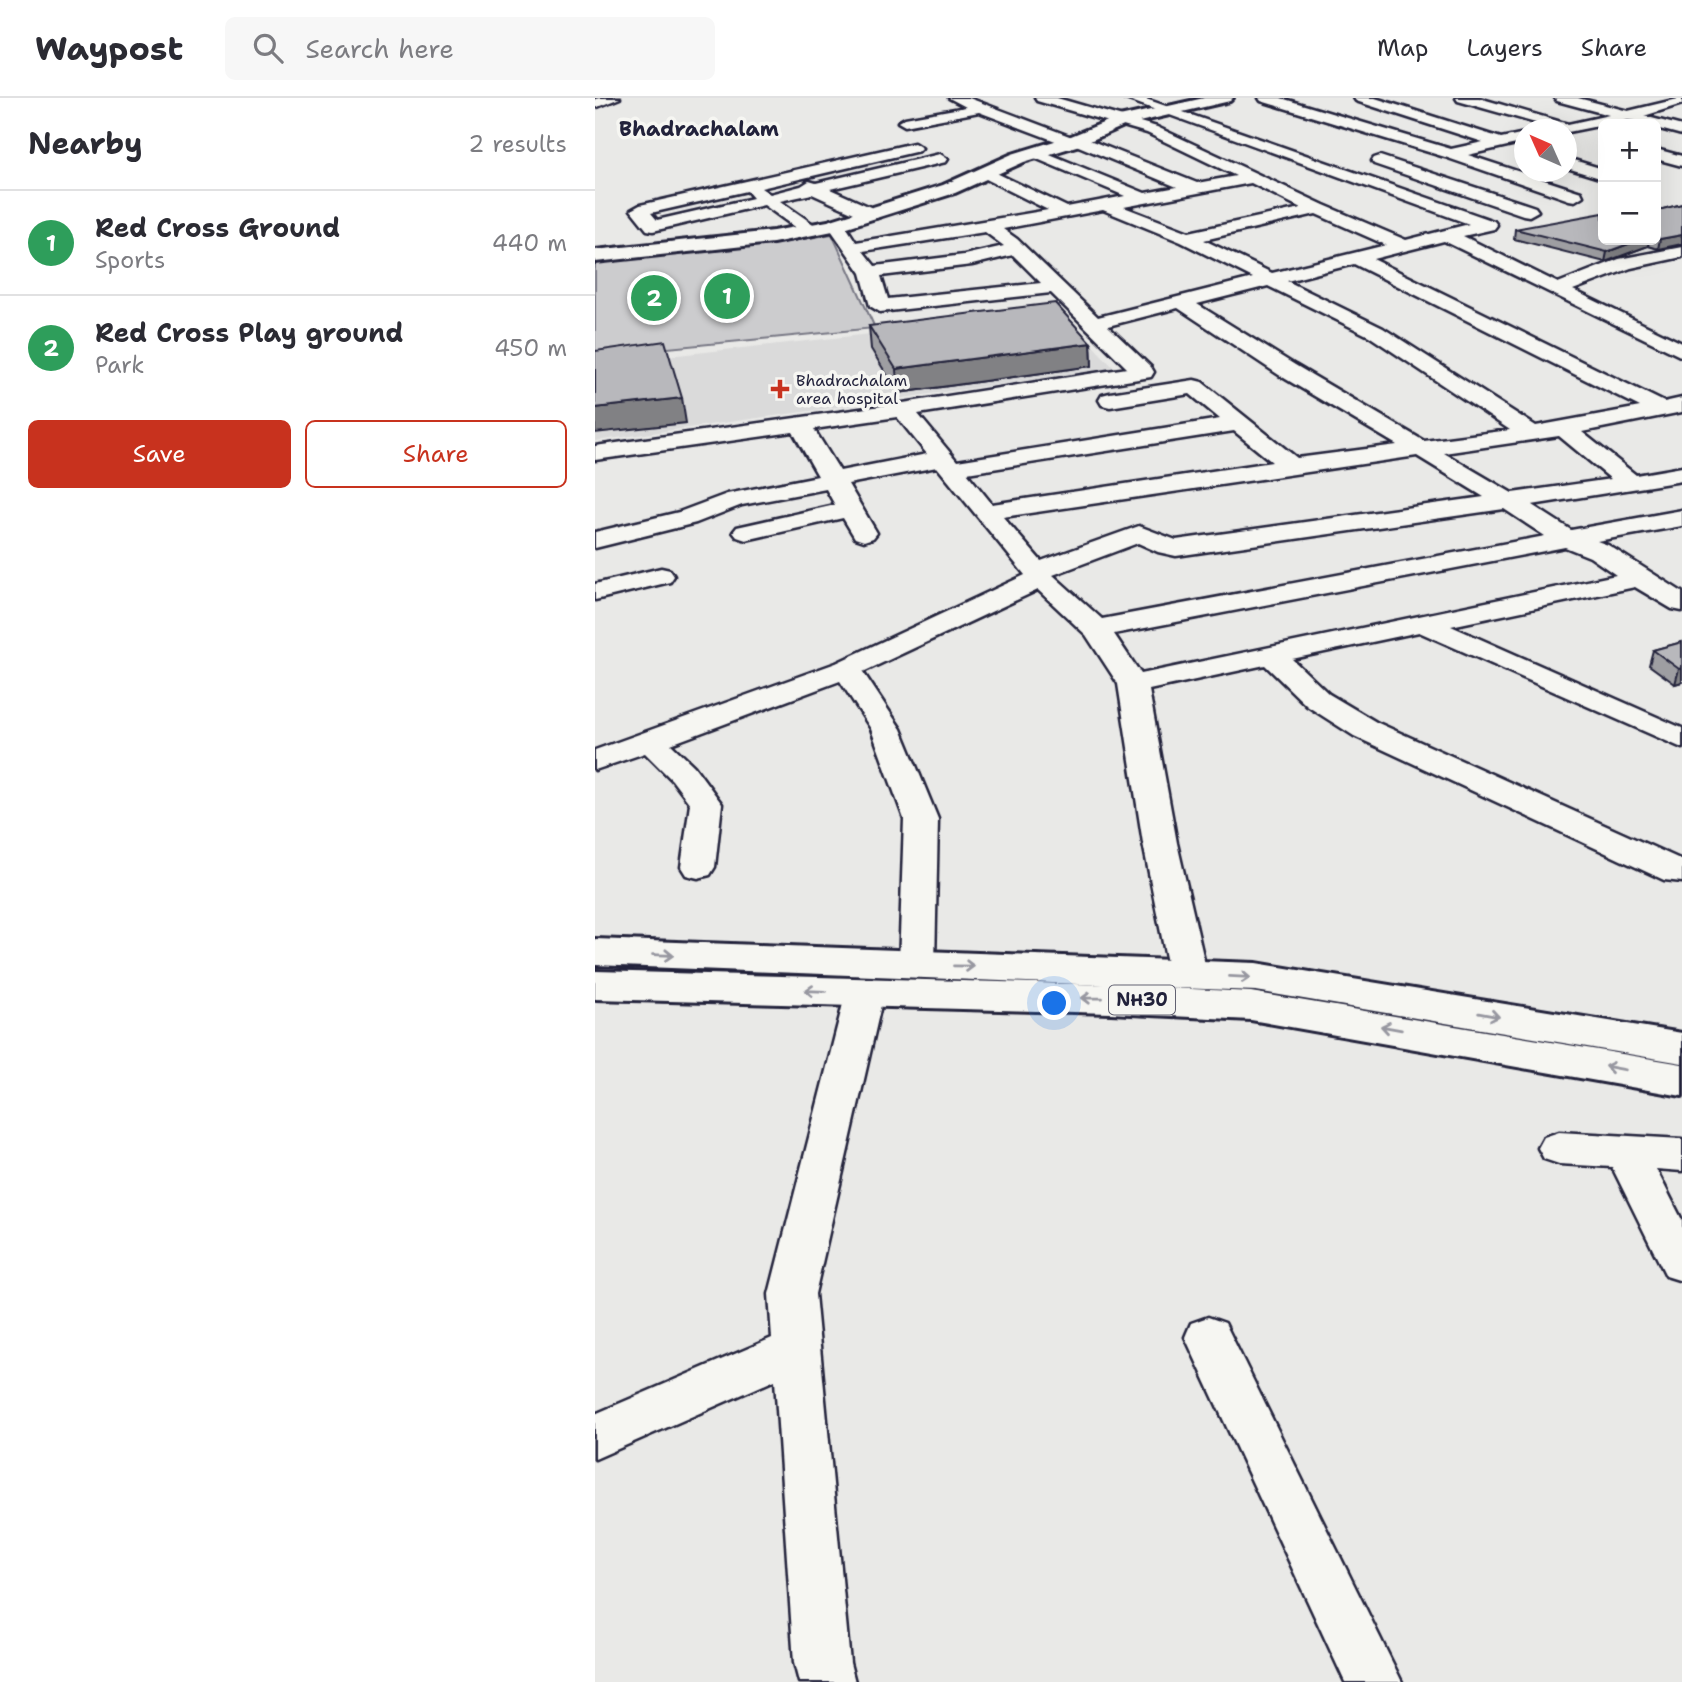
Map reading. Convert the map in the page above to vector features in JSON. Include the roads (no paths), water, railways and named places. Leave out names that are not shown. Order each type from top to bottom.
[{"type":"main road","points":[[595,256],[773,237],[836,224],[949,189],[1121,121],[1202,102],[1224,101]]},
{"type":"main road","name":"NH30","points":[[595,952],[1256,977],[1682,1048]]},
{"type":"main road","name":"NH30","points":[[595,985],[1111,999],[1251,1006],[1682,1080]]},
{"type":"street","points":[[956,98],[978,109],[1074,141],[1197,188]]},
{"type":"street","points":[[1000,115],[1033,106],[1086,98]]},
{"type":"street","points":[[1130,98],[1488,225]]},
{"type":"street","points":[[1266,98],[1450,154],[1575,196]]},
{"type":"street","points":[[1361,98],[1514,147]]},
{"type":"street","points":[[1463,98],[1531,119]]},
{"type":"street","points":[[1562,98],[1682,131]]},
{"type":"street","points":[[1577,126],[1628,116],[1682,100]]},
{"type":"street","points":[[1058,104],[1152,130],[1318,209],[1405,246]]},
{"type":"street","points":[[905,122],[978,109]]},
{"type":"street","points":[[978,109],[996,132]]},
{"type":"street","points":[[1577,132],[1598,137]]},
{"type":"street","points":[[891,138],[1065,212]]},
{"type":"street","points":[[1280,191],[1514,139]]},
{"type":"street","points":[[1018,143],[1143,198]]},
{"type":"street","points":[[640,211],[914,148]]},
{"type":"street","points":[[1661,155],[1682,161]]},
{"type":"street","points":[[1369,158],[1541,207]]},
{"type":"street","points":[[629,195],[653,226],[940,159]]},
{"type":"street","points":[[761,166],[871,214]]},
{"type":"street","points":[[1577,166],[1598,173]]},
{"type":"street","points":[[1661,172],[1682,167]]},
{"type":"street","points":[[851,248],[1254,178]]},
{"type":"street","points":[[746,186],[769,199],[810,230]]},
{"type":"street","points":[[1093,324],[1488,225],[1598,189]]},
{"type":"street","points":[[1105,205],[1187,238],[1376,332],[1532,434]]},
{"type":"street","points":[[1187,238],[1318,209]]},
{"type":"street","points":[[836,224],[870,272],[880,306],[1055,287]]},
{"type":"street","points":[[988,226],[1017,249],[1161,392]]},
{"type":"street","points":[[1446,235],[1682,351]]},
{"type":"street","points":[[870,272],[972,260],[1017,249]]},
{"type":"street","points":[[1557,290],[1626,262],[1682,252]]},
{"type":"street","points":[[1357,258],[1672,407]]},
{"type":"street","points":[[1183,303],[1287,370],[1511,502],[1567,539],[1599,551],[1682,603]]},
{"type":"street","points":[[595,453],[903,410],[1143,372]]},
{"type":"street","points":[[1094,402],[1194,387],[1292,466]]},
{"type":"street","points":[[986,512],[1292,466],[1532,434],[1672,407]]},
{"type":"street","points":[[903,410],[1039,575],[1096,629],[1133,684],[1160,843],[1188,974]]},
{"type":"street","points":[[595,540],[687,519],[736,499],[834,481],[1240,423]]},
{"type":"street","points":[[800,424],[864,533]]},
{"type":"street","points":[[922,430],[948,426]]},
{"type":"street","points":[[1564,429],[1631,483]]},
{"type":"street","points":[[595,761],[846,668],[1039,575],[1139,534],[1167,547],[1177,548],[1511,502],[1682,474]]},
{"type":"street","points":[[746,531],[850,509]]},
{"type":"street","points":[[1096,629],[1682,518]]},
{"type":"street","points":[[595,592],[661,576]]},
{"type":"street","points":[[1133,684],[1639,578]]},
{"type":"street","points":[[1419,622],[1682,739]]},
{"type":"street","points":[[1272,656],[1318,700],[1366,729],[1676,872],[1682,872]]},
{"type":"street","points":[[846,668],[886,729],[921,819],[917,965]]},
{"type":"street","points":[[649,740],[683,773],[706,804],[698,867]]},
{"type":"street","points":[[827,1682],[822,1664],[792,1294],[865,992]]},
{"type":"street","points":[[1559,1148],[1682,1155]]},
{"type":"street","points":[[1626,1152],[1682,1263]]},
{"type":"street","points":[[1207,1337],[1374,1682]]},
{"type":"street","points":[[595,1437],[796,1349]]},
{"type":"place","name":"Red Cross Ground","points":[[727,296]]},
{"type":"place","name":"Red Cross Play ground","points":[[654,298]]},
{"type":"place","name":"Bhadrachalam area hospital","points":[[780,389]]},
{"type":"district","name":"Bhadrachalam","points":[[699,129]]}]
